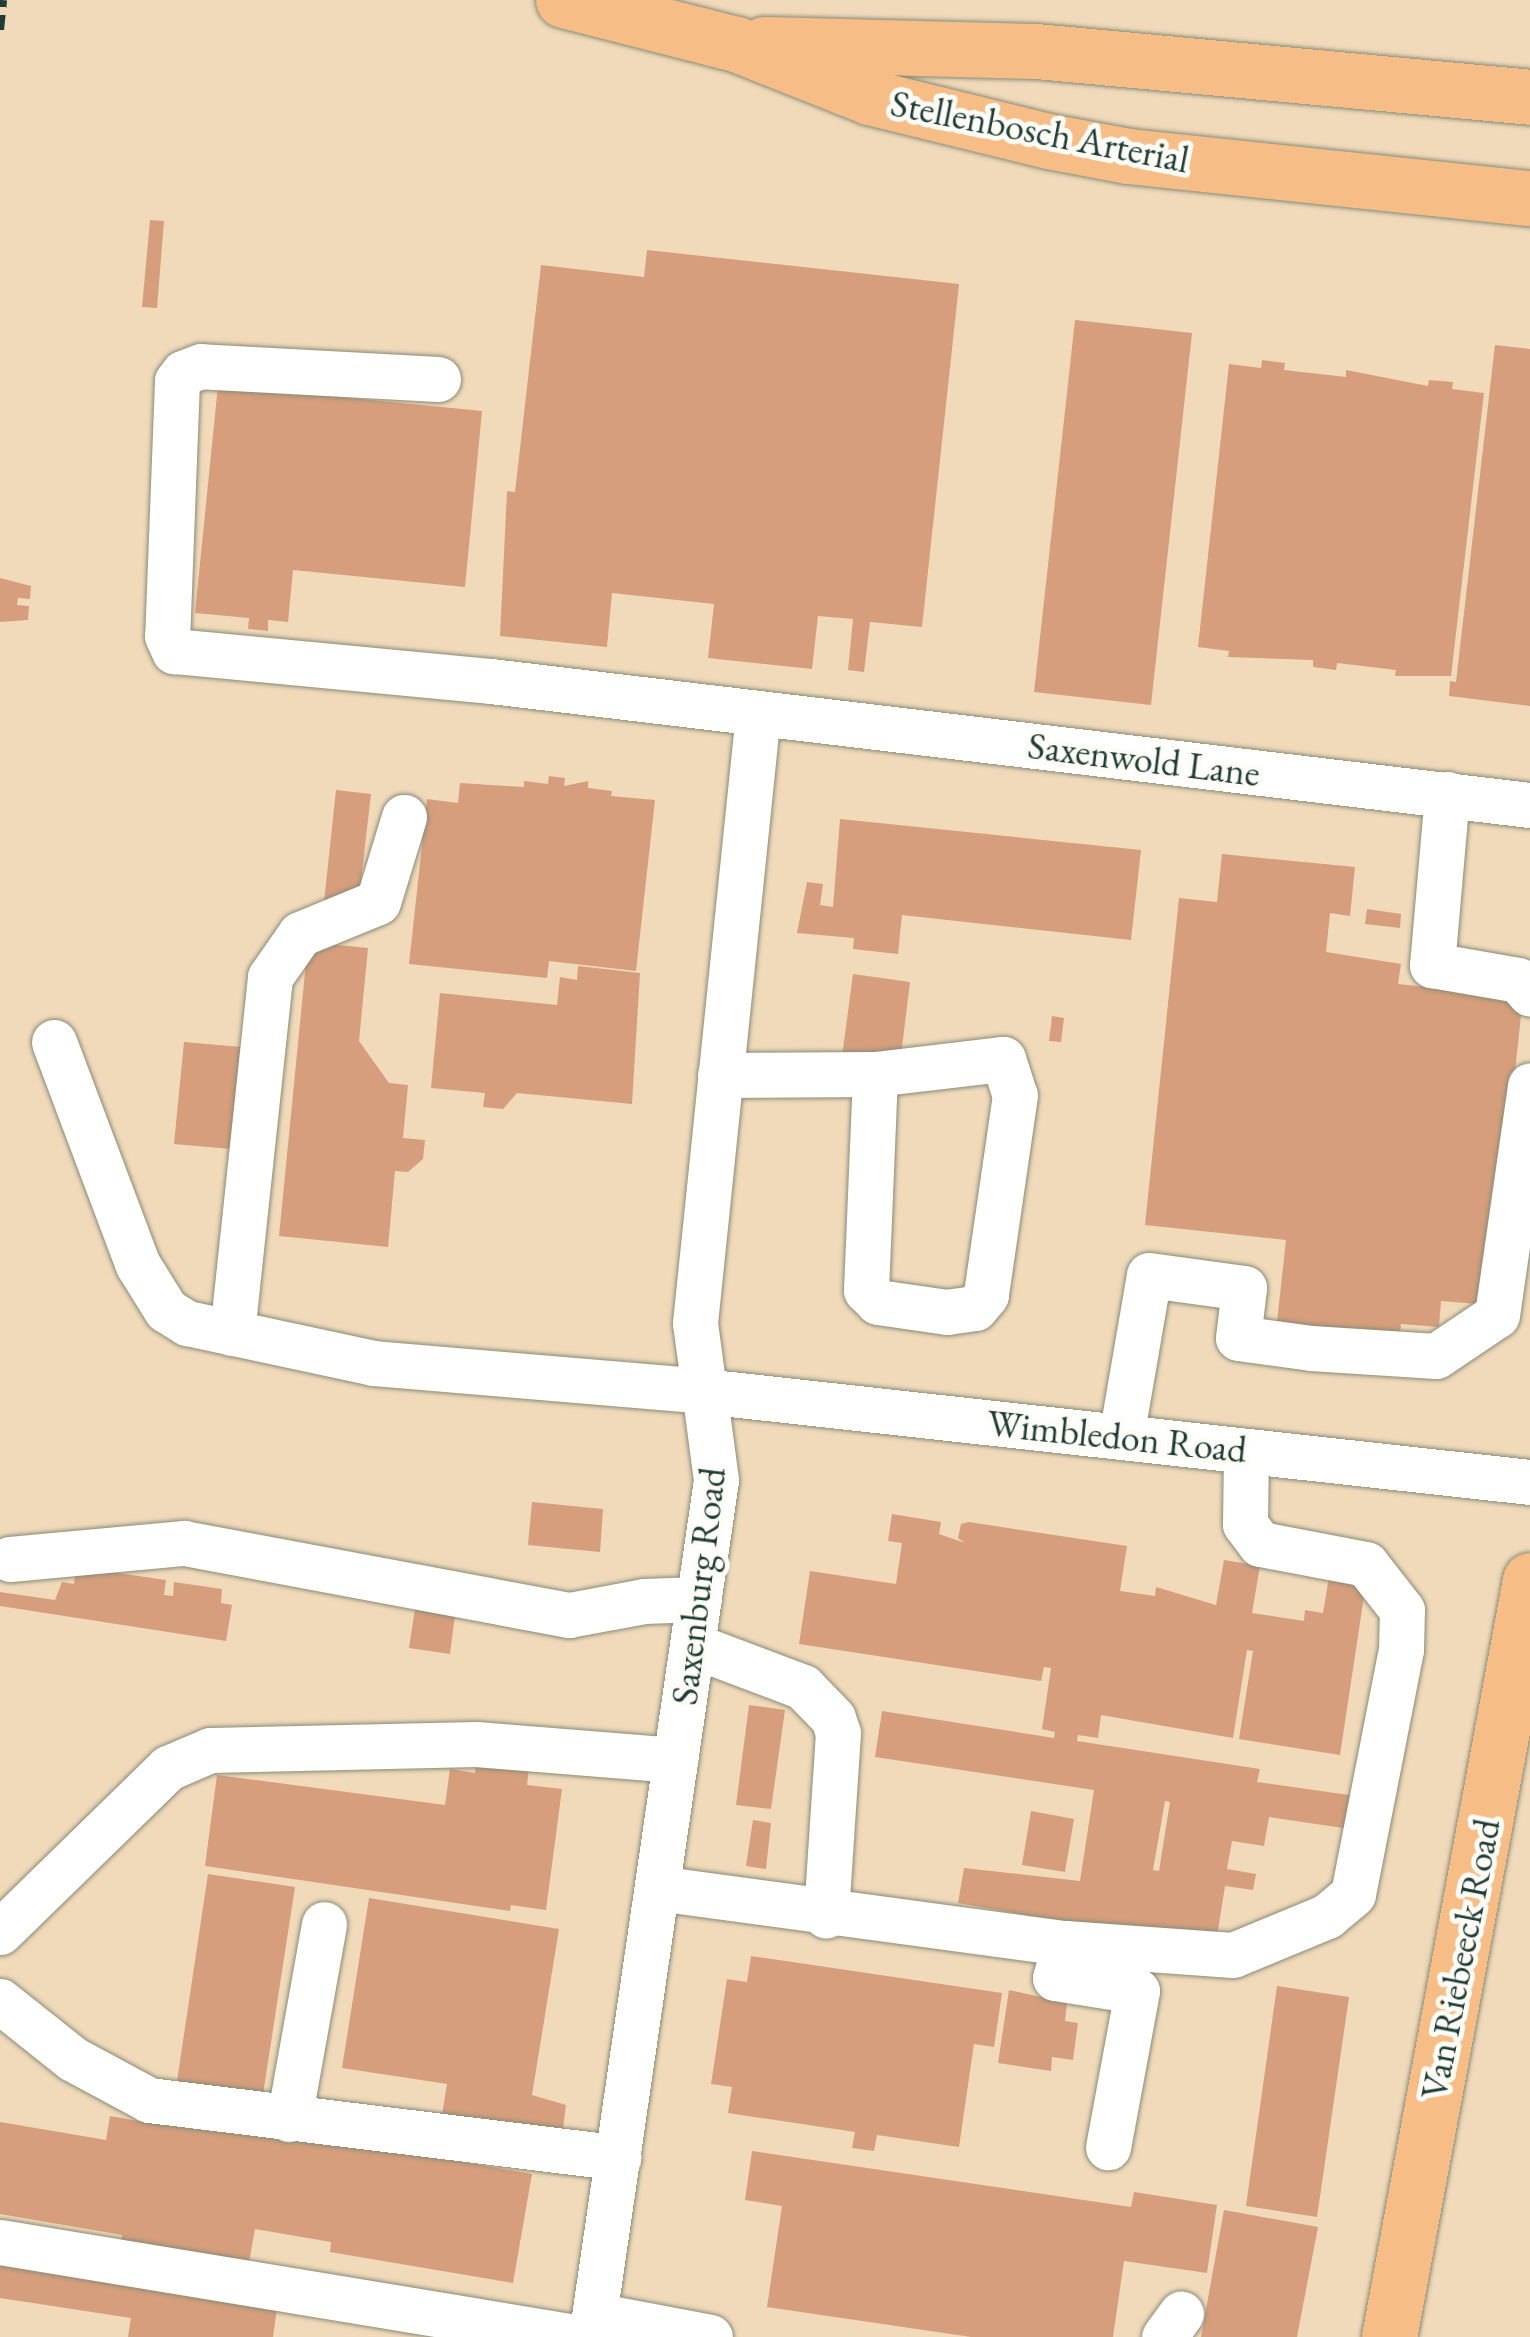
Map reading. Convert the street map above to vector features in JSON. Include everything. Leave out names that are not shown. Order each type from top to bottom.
[{"type":"main road","name":"Stellenbosch Arterial","points":[[563,0],[736,44],[869,97],[1048,141],[1147,158],[1530,198]]},
{"type":"main road","name":"Stellenbosch Arterial","points":[[736,44],[1036,51],[1530,98]]},
{"type":"main road","name":"Van Riebeeck Road","points":[[1389,2337],[1530,1580]]},
{"type":"street","points":[[438,379],[201,366],[184,373],[178,380],[167,636],[184,655],[490,681],[758,713]]},
{"type":"street","name":"Saxenwold Lane","points":[[758,713],[1530,804]]},
{"type":"street","name":"Saxenburg Road","points":[[588,2330],[618,2158],[716,1480],[695,1323],[758,713]]},
{"type":"street","points":[[1447,794],[1432,965],[1518,980],[1530,994]]},
{"type":"street","points":[[232,1332],[270,978],[300,934],[378,902],[404,817]]},
{"type":"street","name":"Wimbledon Road","points":[[54,1042],[154,1293],[186,1323],[373,1363],[703,1390],[1530,1482]]},
{"type":"street","points":[[720,1075],[875,1074],[988,1056],[1009,1066],[1013,1113],[986,1295],[975,1308],[947,1312],[878,1302],[866,1290],[875,1074]]},
{"type":"street","points":[[1122,1437],[1149,1275],[1244,1288],[1238,1338],[1311,1348],[1436,1356],[1496,1315],[1530,1085]]},
{"type":"street","points":[[657,1888],[826,1916],[1064,1943],[1233,1955],[1327,1916],[1353,1894],[1403,1620],[1384,1579],[1366,1564],[1260,1544],[1245,1524],[1246,1451]]},
{"type":"street","points":[[10,1559],[221,1545],[569,1615],[644,1601],[699,1600]]},
{"type":"street","points":[[692,1645],[804,1687],[833,1718],[838,1733],[826,1916]]},
{"type":"street","points":[[0,1932],[168,1768],[210,1750],[476,1744],[675,1760]]},
{"type":"street","points":[[288,2119],[324,1924]]},
{"type":"street","points":[[1064,1943],[1055,1978],[1137,1992],[1108,2147]]},
{"type":"street","points":[[0,2001],[73,2059],[149,2100],[618,2158]]},
{"type":"street","points":[[0,2242],[588,2330],[710,2337]]},
{"type":"building","points":[[150,220],[164,221],[157,308],[142,307]]},
{"type":"building","points":[[647,250],[959,284],[922,627],[870,622],[864,672],[848,670],[853,619],[818,616],[812,669],[708,658],[714,604],[612,593],[607,647],[500,636],[507,491],[515,492],[541,265],[644,277]]},
{"type":"building","points":[[1075,320],[1192,333],[1151,705],[1034,692]]},
{"type":"building","points":[[1495,345],[1530,349],[1530,706],[1449,696],[1450,681],[1456,682]]},
{"type":"building","points":[[1262,360],[1285,363],[1284,370],[1346,377],[1346,370],[1428,386],[1429,380],[1453,382],[1452,389],[1484,393],[1451,676],[1395,676],[1396,670],[1337,663],[1336,670],[1313,667],[1313,660],[1228,657],[1229,651],[1198,647],[1229,364],[1261,368]]},
{"type":"building","points":[[218,385],[482,411],[465,587],[293,570],[288,622],[268,620],[268,631],[248,629],[249,618],[195,613]]},
{"type":"building","points":[[0,578],[31,586],[30,599],[18,598],[17,605],[29,606],[28,620],[0,622]]},
{"type":"building","points":[[549,776],[565,778],[564,786],[588,781],[588,788],[612,791],[611,796],[655,800],[636,971],[549,961],[547,978],[409,964],[427,799],[458,803],[460,783],[524,787],[524,781],[548,784]]},
{"type":"building","points":[[336,790],[371,794],[358,906],[324,902]]},
{"type":"building","points":[[840,819],[1141,850],[1131,940],[902,915],[898,954],[853,949],[854,938],[797,933],[807,882],[823,884],[820,905],[833,907]]},
{"type":"building","points":[[1222,854],[1355,867],[1350,916],[1330,913],[1326,952],[1401,964],[1398,984],[1523,997],[1490,1305],[1441,1301],[1439,1327],[1401,1324],[1399,1344],[1276,1331],[1286,1240],[1145,1225],[1179,898],[1217,902]]},
{"type":"building","points":[[1367,909],[1401,914],[1400,928],[1365,924]]},
{"type":"building","points":[[308,942],[368,948],[359,1041],[389,1083],[408,1085],[403,1138],[425,1140],[423,1159],[408,1172],[395,1171],[388,1247],[279,1236]]},
{"type":"building","points":[[578,966],[640,973],[632,1104],[517,1093],[503,1109],[483,1107],[485,1093],[431,1088],[440,993],[557,1005],[560,977],[577,980]]},
{"type":"building","points":[[853,974],[910,982],[900,1064],[842,1057]]},
{"type":"building","points":[[1052,1016],[1064,1018],[1061,1042],[1049,1041]]},
{"type":"building","points":[[184,1042],[241,1047],[231,1149],[174,1144]]},
{"type":"building","points":[[532,1502],[603,1509],[600,1552],[528,1545]]},
{"type":"building","points":[[892,1514],[941,1522],[939,1534],[965,1543],[958,1538],[961,1524],[969,1522],[1127,1546],[1120,1591],[1155,1596],[1156,1587],[1216,1605],[1224,1560],[1260,1566],[1252,1613],[1304,1621],[1305,1610],[1323,1613],[1329,1577],[1366,1583],[1340,1755],[1239,1739],[1253,1651],[1247,1650],[1233,1738],[1101,1715],[1098,1738],[1078,1735],[1077,1741],[1260,1769],[1257,1782],[1356,1796],[1350,1829],[1269,1817],[1264,1846],[1232,1841],[1227,1869],[1256,1874],[1253,1890],[1225,1886],[1215,1949],[958,1903],[964,1868],[1080,1881],[1094,1790],[875,1757],[882,1711],[1054,1738],[1055,1732],[1042,1729],[1051,1668],[1044,1667],[1041,1681],[799,1644],[810,1571],[896,1584],[902,1543],[888,1541]],"holes":[[[1165,1801],[1170,1802],[1159,1871],[1153,1870]]]},
{"type":"building","points":[[76,1567],[166,1580],[164,1595],[173,1596],[174,1582],[222,1589],[221,1603],[232,1605],[226,1641],[0,1606],[0,1592],[55,1600],[62,1582],[74,1584]]},
{"type":"building","points":[[415,1609],[455,1615],[450,1654],[409,1648]]},
{"type":"building","points":[[749,1705],[785,1710],[771,1809],[736,1805]]},
{"type":"building","points":[[477,1754],[530,1760],[527,1785],[562,1789],[546,1910],[511,1905],[510,1911],[205,1866],[217,1775],[445,1805],[450,1769],[475,1773]]},
{"type":"building","points":[[1031,1811],[1074,1819],[1065,1872],[1022,1865]]},
{"type":"building","points":[[753,1820],[771,1823],[766,1869],[746,1866]]},
{"type":"building","points":[[208,1874],[295,1887],[262,2101],[176,2088]]},
{"type":"building","points":[[369,1898],[559,1929],[532,2095],[566,2105],[563,2129],[442,2115],[447,2084],[342,2068]]},
{"type":"building","points":[[751,1956],[1002,1993],[994,2047],[974,2044],[959,2147],[877,2135],[874,2151],[852,2148],[855,2132],[728,2113],[732,2087],[711,2084],[727,1979],[747,1982]]},
{"type":"building","points":[[1277,1986],[1349,1997],[1317,2217],[1246,2206]]},
{"type":"building","points":[[1009,1990],[1067,2003],[1065,2021],[1078,2023],[1073,2060],[1052,2057],[1051,2071],[998,2063]]},
{"type":"building","points":[[153,2108],[532,2174],[513,2283],[330,2252],[331,2242],[255,2229],[248,2268],[121,2246],[122,2235],[0,2214],[0,2122],[106,2140],[110,2116],[150,2123]]},
{"type":"building","points":[[752,2151],[1131,2207],[1134,2192],[1217,2205],[1207,2273],[1124,2261],[1113,2337],[971,2337],[767,2307],[782,2206],[745,2200]]},
{"type":"building","points":[[1224,2210],[1318,2227],[1297,2337],[1201,2337]]},
{"type":"building","points":[[0,2258],[277,2309],[273,2337],[128,2337],[131,2318],[0,2298]]},
{"type":"railway","points":[[0,30],[3,0]]}]
